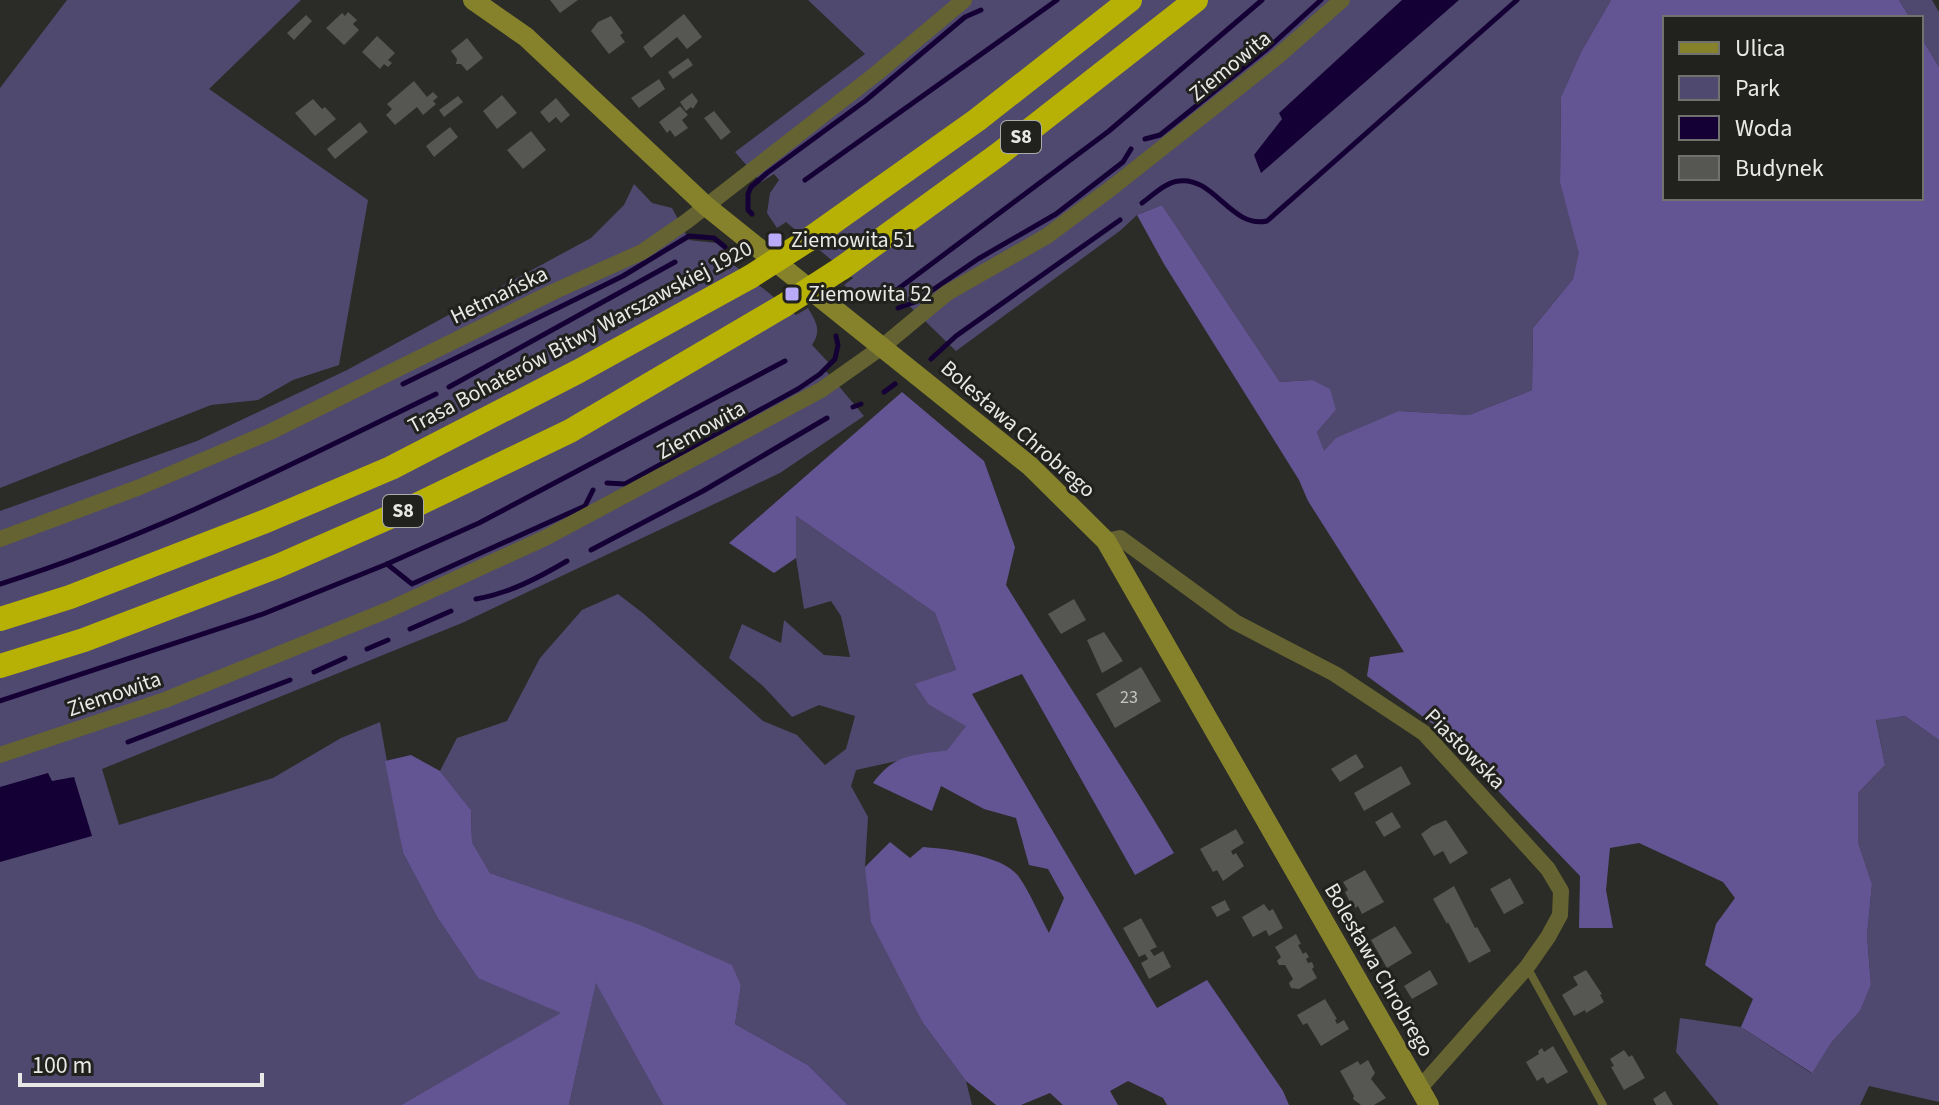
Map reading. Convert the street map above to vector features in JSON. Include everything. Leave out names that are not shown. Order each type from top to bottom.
[{"type":"highway","name":"Trasa Bohaterów Bitwy Warszawskiej 1920","points":[[0,619],[70,597],[266,521],[391,468],[579,371],[750,277],[808,240],[977,120],[1130,0]]},
{"type":"highway","name":"S8","points":[[0,666],[84,640],[278,566],[408,509],[570,431],[842,268],[999,154],[1196,0]]},
{"type":"street","name":"Bolesława Chrobrego","points":[[473,0],[526,37],[706,206],[1030,466],[1106,541],[1424,1099]]},
{"type":"street","name":"Hetmańska","points":[[0,539],[140,487],[338,399],[553,292],[642,252],[877,73],[964,0]]},
{"type":"street","name":"Ziemowita","points":[[0,755],[165,700],[291,651],[485,566],[635,491],[821,390],[882,347],[947,293],[1047,236],[1114,186],[1277,57],[1342,0]]},
{"type":"street","name":"Piastowska","points":[[1106,541],[1120,538],[1235,622],[1335,674],[1424,733],[1548,869],[1561,891],[1560,915],[1527,967],[1424,1099]]},
{"type":"lane","points":[[1527,967],[1603,1105]]},
{"type":"green space","points":[[67,0],[301,0],[209,89],[368,200],[339,365],[293,380],[258,400],[211,405],[0,488],[0,88]]},
{"type":"green space","points":[[808,0],[1611,0],[1581,52],[1561,97],[1560,183],[1580,253],[1573,279],[1533,328],[1532,390],[1469,415],[1399,411],[1324,452],[1317,432],[1336,410],[1312,380],[1280,382],[1162,205],[1137,215],[956,351],[894,291],[874,301],[860,297],[844,285],[853,278],[786,222],[777,228],[767,213],[770,193],[779,180],[774,174],[761,182],[735,152],[865,54]]},
{"type":"green space","points":[[1899,0],[1932,0],[1939,12],[1939,67],[1923,40],[1923,16],[1909,16]]},
{"type":"green space","points":[[634,184],[652,203],[672,208],[689,240],[716,243],[734,257],[729,261],[796,315],[808,308],[817,330],[812,345],[828,362],[826,371],[864,416],[780,473],[462,623],[102,769],[119,825],[273,778],[341,738],[380,722],[403,853],[437,917],[478,978],[595,910],[490,873],[472,842],[471,810],[440,771],[457,738],[507,721],[540,658],[582,610],[618,594],[763,721],[797,735],[825,765],[846,749],[855,716],[819,705],[792,717],[763,686],[729,658],[742,624],[781,643],[784,620],[824,655],[850,657],[841,616],[831,601],[804,609],[796,558],[796,516],[935,613],[956,670],[929,705],[967,725],[947,750],[856,770],[851,786],[868,817],[865,867],[923,1023],[966,1081],[972,1105],[848,1105],[808,1065],[735,1024],[741,986],[640,925],[532,1000],[562,1013],[401,1105],[0,1105],[0,511],[197,441],[347,370],[591,238],[624,205]]},
{"type":"green space","points":[[1905,716],[1939,740],[1939,1102],[1869,1086],[1860,1105],[1719,1105],[1676,1052],[1680,1018],[1741,1027],[1811,1073],[1831,1043],[1860,1011],[1871,985],[1867,935],[1872,884],[1858,842],[1858,793],[1885,765],[1876,719]]},
{"type":"green space","points":[[596,982],[663,1105],[569,1105]]},
{"type":"shaded area","points":[[1611,0],[1899,0],[1909,16],[1663,16],[1663,200],[1923,200],[1923,40],[1939,67],[1939,740],[1905,716],[1876,720],[1885,765],[1858,793],[1858,842],[1872,884],[1867,935],[1871,985],[1860,1011],[1831,1043],[1812,1073],[1741,1027],[1753,999],[1705,965],[1716,924],[1735,898],[1723,882],[1639,843],[1610,848],[1606,890],[1613,928],[1579,928],[1580,876],[1437,727],[1367,676],[1370,657],[1404,652],[1308,501],[1299,480],[1164,264],[1137,215],[1162,205],[1280,382],[1312,380],[1330,389],[1336,410],[1317,432],[1324,451],[1336,438],[1399,411],[1469,415],[1532,390],[1533,328],[1573,279],[1579,253],[1560,183],[1561,97],[1581,52]]},
{"type":"shaded area","points":[[902,392],[984,461],[1015,547],[1006,585],[1174,853],[1135,875],[1022,674],[972,694],[1157,1008],[1207,980],[1283,1091],[1289,1105],[1167,1105],[1163,1098],[1128,1081],[1110,1091],[1118,1105],[1063,1105],[1050,1093],[1021,1105],[996,1105],[966,1081],[923,1023],[871,922],[865,867],[890,842],[910,858],[923,847],[946,849],[989,858],[1012,869],[1031,897],[1049,933],[1064,898],[1048,869],[1029,865],[1016,818],[984,809],[941,786],[932,811],[873,783],[897,761],[947,750],[966,726],[929,705],[915,684],[956,670],[935,613],[796,516],[796,558],[774,573],[729,543]]},
{"type":"shaded area","points":[[411,755],[440,771],[471,810],[472,842],[490,873],[640,925],[732,965],[741,986],[735,1024],[808,1065],[848,1105],[663,1105],[596,983],[569,1105],[401,1105],[561,1013],[478,978],[437,917],[403,853],[385,761]]},
{"type":"water","points":[[1402,0],[1459,0],[1261,173],[1254,155],[1282,119],[1279,113]]},
{"type":"water","points":[[48,773],[52,781],[74,777],[92,836],[0,862],[0,787]]},
{"type":"building","points":[[550,0],[578,0],[560,13]]},
{"type":"building","points":[[348,12],[357,20],[353,24],[359,30],[344,45],[326,28],[342,13],[345,16]]},
{"type":"building","points":[[684,14],[702,37],[687,49],[677,37],[651,58],[643,47]]},
{"type":"building","points":[[306,15],[312,21],[294,40],[287,33]]},
{"type":"building","points":[[611,16],[623,33],[620,35],[625,42],[609,54],[591,31],[598,22]]},
{"type":"building","points":[[377,36],[395,53],[388,60],[392,63],[388,67],[384,64],[380,69],[362,52]]},
{"type":"building","points":[[467,38],[483,58],[467,71],[461,64],[456,64],[457,59],[451,51]]},
{"type":"building","points":[[688,58],[693,65],[673,79],[668,72]]},
{"type":"building","points":[[659,79],[665,89],[639,108],[631,98]]},
{"type":"building","points":[[414,81],[427,97],[433,92],[438,97],[433,101],[436,104],[423,115],[417,107],[395,125],[386,115],[392,109],[387,104]]},
{"type":"building","points":[[692,93],[698,101],[693,109],[691,107],[686,111],[680,102]]},
{"type":"building","points":[[502,95],[517,113],[497,129],[483,111]]},
{"type":"building","points":[[458,96],[463,102],[444,117],[439,110]]},
{"type":"building","points":[[556,98],[570,115],[561,123],[556,117],[549,123],[540,112]]},
{"type":"building","points":[[313,99],[336,119],[315,136],[295,113]]},
{"type":"building","points":[[680,106],[688,115],[682,120],[688,128],[675,137],[670,130],[667,133],[659,122]]},
{"type":"building","points":[[714,111],[731,132],[721,140],[704,118]]},
{"type":"building","points":[[360,122],[368,132],[335,159],[327,149]]},
{"type":"building","points":[[450,127],[458,137],[434,157],[426,146]]},
{"type":"building","points":[[531,131],[546,150],[523,169],[507,150]]},
{"type":"building","points":[[1074,599],[1086,620],[1061,634],[1048,614]]},
{"type":"building","points":[[1104,632],[1123,661],[1102,673],[1087,640]]},
{"type":"building","points":[[1141,667],[1161,701],[1115,728],[1096,694]]},
{"type":"building","points":[[1356,754],[1364,767],[1340,782],[1331,769]]},
{"type":"building","points":[[1401,766],[1411,784],[1364,811],[1354,793]]},
{"type":"building","points":[[1392,812],[1401,827],[1384,837],[1375,822]]},
{"type":"building","points":[[1446,820],[1468,853],[1450,864],[1443,851],[1434,856],[1421,834]]},
{"type":"building","points":[[1236,829],[1244,843],[1231,851],[1233,855],[1236,853],[1244,866],[1223,881],[1217,870],[1213,872],[1200,849]]},
{"type":"building","points":[[1365,870],[1384,902],[1362,914],[1358,906],[1355,908],[1349,900],[1343,882]]},
{"type":"building","points":[[1510,878],[1524,903],[1504,914],[1490,889]]},
{"type":"building","points":[[1454,886],[1475,928],[1491,951],[1469,963],[1433,899]]},
{"type":"building","points":[[1225,900],[1230,910],[1217,917],[1211,907]]},
{"type":"building","points":[[1264,904],[1269,911],[1273,909],[1283,928],[1269,936],[1266,930],[1253,937],[1242,917]]},
{"type":"building","points":[[1141,918],[1157,947],[1150,950],[1154,956],[1163,951],[1171,967],[1149,979],[1141,963],[1148,959],[1145,954],[1139,957],[1123,928]]},
{"type":"building","points":[[1395,926],[1412,953],[1387,968],[1371,940]]},
{"type":"building","points":[[1296,934],[1301,944],[1298,945],[1309,957],[1306,959],[1308,963],[1312,962],[1317,978],[1299,989],[1291,988],[1289,983],[1293,979],[1285,965],[1279,965],[1277,961],[1281,957],[1275,947]]},
{"type":"building","points":[[1430,970],[1438,984],[1412,999],[1404,986]]},
{"type":"building","points":[[1586,970],[1604,1002],[1574,1016],[1562,995],[1578,985],[1573,977]]},
{"type":"building","points":[[1325,999],[1337,1024],[1344,1020],[1349,1029],[1321,1046],[1307,1023],[1303,1025],[1297,1015]]},
{"type":"building","points":[[1553,1046],[1568,1072],[1547,1084],[1543,1077],[1537,1081],[1526,1062],[1539,1054],[1542,1048],[1544,1052]]},
{"type":"building","points":[[1624,1050],[1629,1057],[1632,1055],[1645,1078],[1624,1090],[1610,1059]]},
{"type":"building","points":[[1368,1060],[1375,1073],[1371,1079],[1386,1098],[1374,1105],[1361,1105],[1353,1099],[1340,1071],[1358,1061],[1360,1065]]},
{"type":"building","points":[[1665,1091],[1673,1105],[1656,1105],[1653,1099]]},
{"type":"waterway","points":[[805,180],[1057,0]]},
{"type":"waterway","points":[[890,295],[1109,131],[1262,0]]},
{"type":"waterway","points":[[1145,139],[1160,135],[1267,49],[1321,0]]},
{"type":"waterway","points":[[1142,203],[1169,184],[1191,182],[1202,186],[1243,217],[1267,221],[1517,0]]},
{"type":"waterway","points":[[752,214],[748,210],[751,187],[865,101],[965,17],[981,10]]},
{"type":"waterway","points":[[898,308],[915,302],[978,259],[1056,214],[1123,162],[1131,149]]},
{"type":"waterway","points":[[931,359],[956,336],[1120,220]]},
{"type":"waterway","points":[[403,384],[623,276],[689,236],[714,238],[725,247]]},
{"type":"waterway","points":[[449,387],[675,262]]},
{"type":"waterway","points":[[607,483],[625,484],[798,389],[835,359],[836,336]]},
{"type":"waterway","points":[[0,701],[263,614],[387,564],[479,523],[785,361]]},
{"type":"waterway","points":[[884,392],[895,384]]},
{"type":"waterway","points":[[0,584],[167,521],[436,394]]},
{"type":"waterway","points":[[853,407],[861,404]]},
{"type":"waterway","points":[[591,550],[703,491],[827,418]]},
{"type":"waterway","points":[[387,564],[412,584],[585,506],[593,490]]},
{"type":"waterway","points":[[476,599],[523,584],[567,561]]},
{"type":"waterway","points":[[410,629],[451,611]]},
{"type":"waterway","points":[[367,649],[388,640]]},
{"type":"waterway","points":[[314,672],[345,658]]},
{"type":"waterway","points":[[128,742],[290,680]]},
{"type":"place","name":"Ziemowita 51","points":[[775,240]]},
{"type":"place","name":"Ziemowita 52","points":[[792,294]]}]
